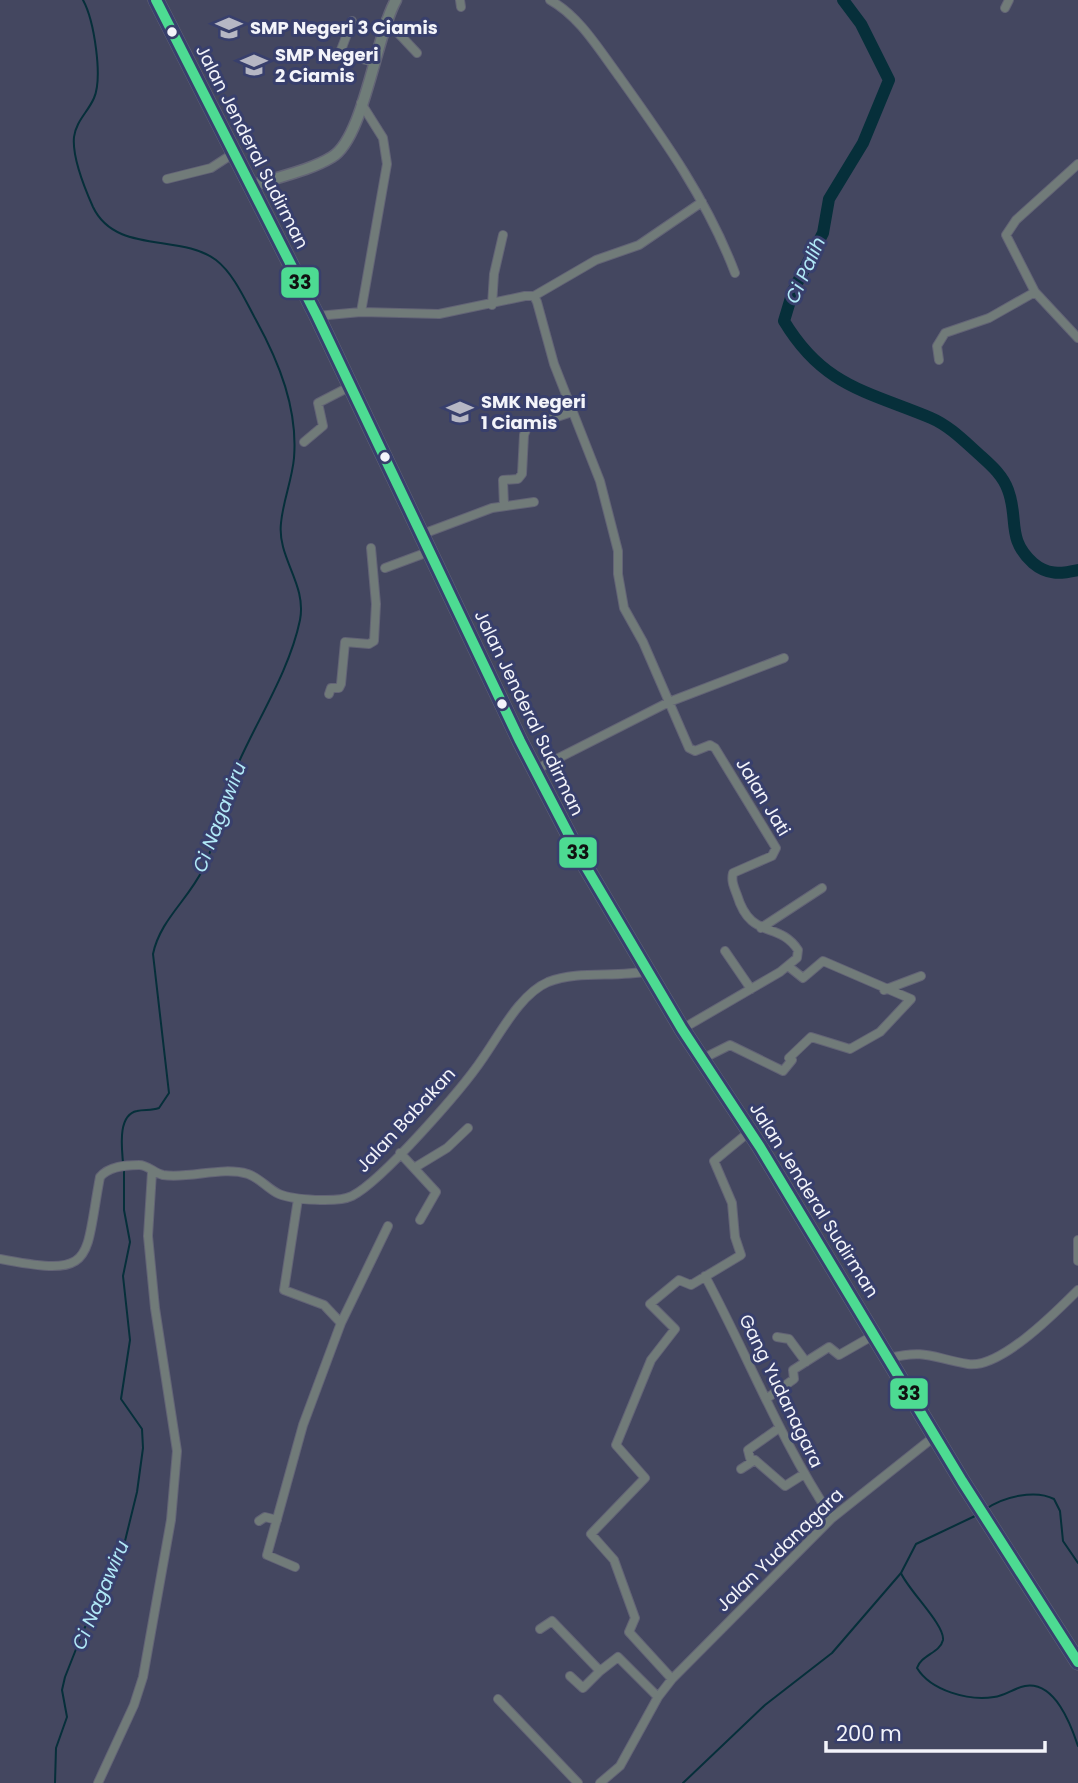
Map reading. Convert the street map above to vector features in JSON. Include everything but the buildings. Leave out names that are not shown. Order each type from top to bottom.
[{"type":"highway","name":"Jalan Jenderal Sudirman","points":[[156,0],[317,316],[428,552],[583,862],[682,1029],[749,1132],[977,1504],[1078,1662]]},
{"type":"street","points":[[251,186],[323,162],[340,152],[361,103],[386,20],[396,0]]},
{"type":"street","points":[[550,0],[564,8],[644,108],[718,228],[735,273]]},
{"type":"street","points":[[386,20],[416,53]]},
{"type":"street","points":[[352,21],[341,50],[346,55],[374,62]]},
{"type":"street","points":[[361,103],[383,138],[387,164],[361,312]]},
{"type":"street","points":[[167,180],[211,168],[234,153]]},
{"type":"street","points":[[1078,164],[1016,220],[1007,232],[1009,242],[1035,292],[1078,338]]},
{"type":"street","points":[[317,316],[361,312],[439,314],[534,296],[596,261],[639,245],[702,202]]},
{"type":"street","points":[[492,305],[494,274],[503,235]]},
{"type":"street","points":[[939,360],[937,346],[945,332],[989,318],[1035,292]]},
{"type":"street","points":[[534,296],[572,412],[600,481],[618,551],[618,574],[624,608],[643,642],[669,702]]},
{"type":"street","points":[[304,442],[323,426],[318,402],[349,387]]},
{"type":"street","points":[[504,506],[503,480],[518,478],[522,474],[524,435],[527,427],[572,412]]},
{"type":"street","points":[[420,535],[504,506],[534,502]]},
{"type":"street","points":[[329,694],[331,688],[339,688],[341,684],[345,638],[369,643],[374,640],[376,597],[371,548]]},
{"type":"street","points":[[384,568],[428,552]]},
{"type":"street","points":[[535,770],[669,702],[784,658]]},
{"type":"street","name":"Jalan Jati","points":[[669,702],[689,748],[695,751],[710,745],[715,748],[776,848],[772,856],[741,868],[732,876],[741,910],[750,921],[782,935],[795,946],[799,955],[788,966]]},
{"type":"street","points":[[761,928],[822,888]]},
{"type":"street","points":[[725,951],[751,989]]},
{"type":"street","points":[[682,1029],[788,966],[803,978],[823,961],[884,990],[911,999],[880,1032],[850,1049],[811,1037],[792,1054],[789,1058],[792,1060],[783,1071],[730,1045],[702,1059]]},
{"type":"street","name":"Jalan Babakan","points":[[0,1259],[65,1266],[78,1262],[86,1251],[100,1177],[116,1168],[144,1166],[152,1172],[188,1176],[244,1173],[278,1194],[298,1199],[352,1196],[400,1153],[472,1073],[492,1042],[541,986],[568,978],[648,971]]},
{"type":"street","points":[[884,990],[921,976]]},
{"type":"street","points":[[414,1168],[447,1148],[468,1128]]},
{"type":"street","points":[[672,1679],[629,1632],[635,1618],[614,1560],[591,1537],[645,1476],[616,1445],[633,1411],[649,1365],[675,1329],[650,1304],[679,1280],[691,1285],[741,1255],[735,1237],[732,1203],[714,1161],[749,1132]]},
{"type":"street","points":[[400,1153],[436,1192],[419,1220]]},
{"type":"street","points":[[97,1783],[134,1705],[143,1678],[174,1488],[177,1451],[155,1308],[147,1229],[152,1172]]},
{"type":"street","points":[[298,1199],[284,1290],[324,1305],[341,1323]]},
{"type":"street","points":[[295,1567],[267,1555],[303,1425],[341,1323],[388,1226]]},
{"type":"street","points":[[1078,1240],[1078,1261]]},
{"type":"street","name":"Gang Yudanagara","points":[[705,1276],[779,1428],[832,1518]]},
{"type":"street","points":[[889,1358],[928,1352],[971,1365],[985,1363],[1026,1337],[1078,1290]]},
{"type":"street","points":[[766,1399],[794,1379],[793,1370],[829,1347],[839,1355],[874,1335]]},
{"type":"street","points":[[777,1337],[789,1339],[806,1362]]},
{"type":"street","points":[[779,1428],[748,1450],[750,1458],[785,1486],[804,1474]]},
{"type":"street","name":"Jalan Yudanagara","points":[[600,1783],[621,1766],[658,1697],[672,1679],[832,1518],[935,1436]]},
{"type":"street","points":[[741,1469],[755,1460]]},
{"type":"street","points":[[259,1521],[265,1517],[277,1520]]},
{"type":"street","points":[[540,1629],[549,1620],[554,1622],[600,1671]]},
{"type":"street","points":[[570,1676],[583,1688],[617,1657],[658,1697]]},
{"type":"street","points":[[499,1699],[578,1783]]},
{"type":"waterway","name":"Ci Nagawiru","points":[[83,0],[94,34],[98,77],[94,98],[77,126],[74,137],[75,154],[83,182],[93,207],[103,222],[117,232],[133,238],[185,247],[216,260],[234,280],[264,336],[285,386],[293,422],[294,458],[282,515],[281,536],[301,607],[300,620],[288,659],[234,773],[208,858],[197,880],[168,920],[153,954],[169,1093],[159,1108],[137,1111],[126,1119],[122,1133],[123,1163]]},
{"type":"waterway","name":"Ci Palih","points":[[843,0],[861,24],[889,80],[863,143],[829,199],[823,233],[793,291],[784,321],[814,360],[831,373],[866,393],[938,421],[958,435],[990,464],[1003,480],[1011,500],[1016,537],[1025,554],[1038,567],[1049,572],[1078,570]]},
{"type":"waterway","name":"Ci Nagawiru","points":[[55,1783],[56,1748],[67,1717],[62,1690],[65,1677],[84,1629],[111,1579],[125,1541],[137,1492],[143,1448],[142,1429],[121,1399],[130,1340],[123,1276],[130,1242],[124,1210],[124,1168]]},
{"type":"waterway","points":[[986,1509],[1019,1496],[1038,1495],[1054,1499],[1060,1511],[1063,1541],[1078,1563]]},
{"type":"waterway","points":[[975,1516],[916,1544],[901,1573],[942,1634],[941,1644],[922,1660],[917,1668],[931,1683],[962,1696],[994,1697],[1025,1686],[1036,1686],[1045,1690],[1066,1716],[1078,1746]]},
{"type":"waterway","points":[[683,1783],[765,1705],[832,1653],[901,1573]]},
{"type":"transit line","name":"33","points":[[156,0],[317,316],[520,741],[583,862],[682,1029],[760,1147],[962,1481],[1078,1662]]},
{"type":"place","name":"SMP Negeri 3 Ciamis","points":[[229,28]]},
{"type":"place","name":"SMP Negeri 2 Ciamis","points":[[254,65]]},
{"type":"place","name":"SMK Negeri 1 Ciamis","points":[[460,412]]}]
